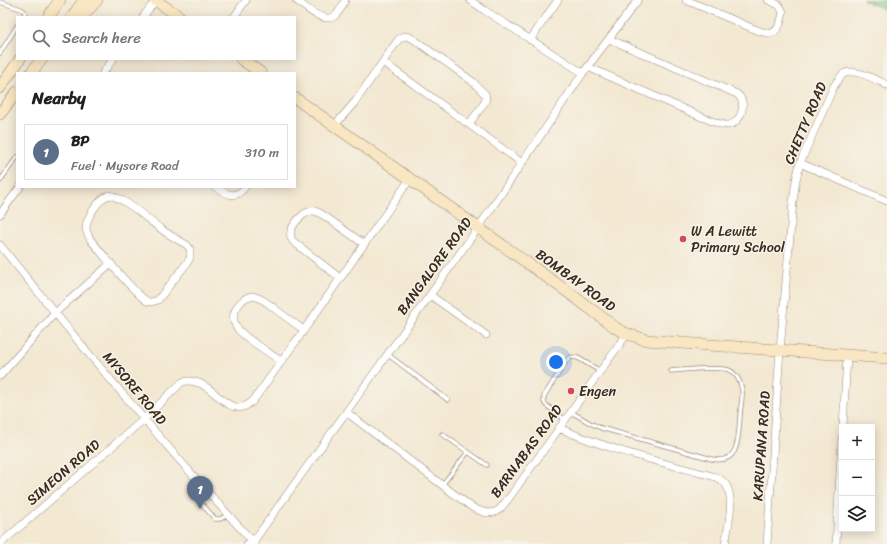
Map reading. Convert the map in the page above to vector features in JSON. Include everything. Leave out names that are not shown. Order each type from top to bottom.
[{"type":"street","points":[[49,16],[60,0]]},
{"type":"street","points":[[73,16],[84,0]]},
{"type":"street","points":[[83,16],[97,0]]},
{"type":"street","points":[[144,16],[155,0],[179,16]]},
{"type":"street","points":[[235,16],[246,0]]},
{"type":"street","points":[[296,0],[315,14],[326,18],[335,15],[345,0]]},
{"type":"street","points":[[470,0],[530,40],[586,70],[718,123],[726,125],[738,119],[743,102],[742,97],[738,94],[609,39]]},
{"type":"street","points":[[530,40],[558,0]]},
{"type":"street","name":"BANGALORE ROAD","points":[[252,543],[478,228],[586,70],[638,0]]},
{"type":"street","points":[[686,0],[759,31],[772,33],[781,22],[783,12],[779,5],[768,0]]},
{"type":"street","points":[[334,126],[355,102],[398,40],[406,36],[419,42],[472,81],[485,94],[485,102],[469,124]]},
{"type":"street","points":[[1,85],[19,60]]},
{"type":"street","points":[[32,72],[41,60]]},
{"type":"street","points":[[103,72],[112,60]]},
{"type":"street","points":[[242,60],[260,72]]},
{"type":"street","points":[[383,62],[522,163]]},
{"type":"street","name":"CHETTY ROAD","points":[[780,350],[793,202],[800,163],[823,109],[834,86],[841,76],[846,72],[853,72],[862,74],[887,85]]},
{"type":"street","points":[[0,114],[16,93]]},
{"type":"street","name":"BOMBAY ROAD","points":[[296,99],[616,328],[627,334],[647,340],[887,358]]},
{"type":"street","points":[[800,163],[887,200]]},
{"type":"street","points":[[304,330],[268,303],[257,297],[248,297],[240,303],[235,310],[234,320],[236,327],[242,335],[282,362],[410,179]]},
{"type":"street","points":[[0,214],[19,188]]},
{"type":"street","points":[[217,188],[234,195],[238,194],[244,188]]},
{"type":"street","points":[[109,195],[122,200],[187,245],[190,249],[190,258],[188,263],[158,300],[153,302],[145,300],[110,263],[90,240],[86,228],[87,222],[98,204],[109,195]]},
{"type":"street","points":[[340,278],[294,243],[291,232],[294,225],[304,214],[314,211],[320,213],[364,244]]},
{"type":"street","name":"MYSORE ROAD","points":[[0,245],[144,419],[252,543]]},
{"type":"street","points":[[0,376],[55,313],[110,263]]},
{"type":"street","points":[[430,295],[486,335]]},
{"type":"street","name":"BARNABAS ROAD","points":[[346,412],[473,508],[483,512],[495,512],[509,498],[627,334]]},
{"type":"street","name":"KARUPANA ROAD","points":[[768,544],[780,350]]},
{"type":"street","points":[[843,424],[847,356]]},
{"type":"street","name":"SIMEON ROAD","points":[[0,544],[144,419],[182,382],[188,380],[203,385],[233,407],[243,407],[253,401],[282,362]]},
{"type":"street","points":[[560,428],[619,450],[716,477],[724,481],[729,490],[730,511],[725,544]]},
{"type":"street","points":[[836,544],[841,460]]},
{"type":"lane","points":[[0,2],[21,9],[24,11],[24,16]]},
{"type":"lane","points":[[0,53],[16,28]]},
{"type":"lane","points":[[0,181],[16,158]]},
{"type":"lane","points":[[387,354],[448,400]]},
{"type":"lane","points":[[565,420],[546,405],[544,402],[544,396],[567,360],[571,357],[578,358],[600,371]]},
{"type":"lane","points":[[571,412],[601,428],[712,460],[718,461],[728,458],[735,450],[738,440],[742,390],[739,380],[735,374],[728,370],[718,368],[671,371]]},
{"type":"lane","points":[[442,434],[487,465]]},
{"type":"lane","points":[[442,485],[468,452]]},
{"type":"lane","points":[[201,483],[196,488],[194,495],[215,519],[220,519],[229,515]]},
{"type":"green space","points":[[863,0],[887,0],[887,10]]},
{"type":"place","name":"W A Lewitt Primary School","points":[[683,239]]},
{"type":"place","name":"Engen","points":[[571,391]]},
{"type":"place","name":"BP","points":[[200,509]]}]
